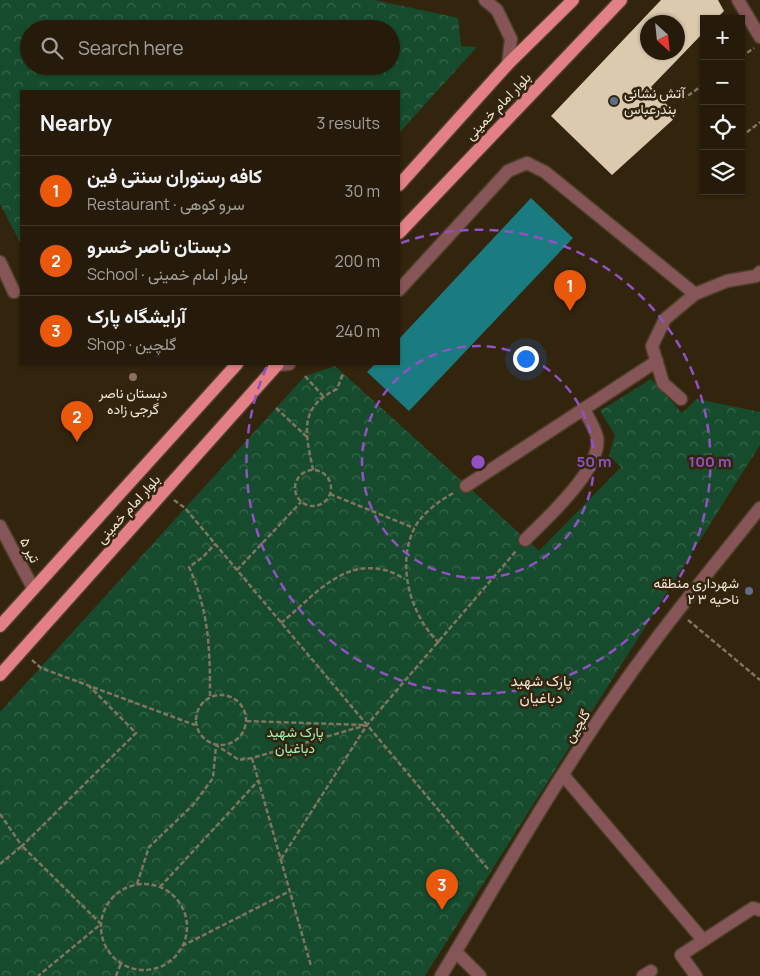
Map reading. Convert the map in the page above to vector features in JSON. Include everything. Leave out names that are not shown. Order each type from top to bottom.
[{"type":"main road","name":"بلوار امام خمینی","points":[[400,184],[508,64],[573,0]]},
{"type":"main road","name":"بلوار امام خمینی","points":[[400,233],[621,0]]},
{"type":"main road","name":"بلوار امام خمینی","points":[[0,626],[236,365]]},
{"type":"main road","name":"بلوار امام خمینی","points":[[0,675],[163,492],[280,365]]},
{"type":"street","points":[[485,0],[496,10],[511,39],[508,64]]},
{"type":"street","points":[[738,0],[760,36]]},
{"type":"street","points":[[400,289],[508,171],[527,163],[545,172],[695,294]]},
{"type":"street","points":[[0,262],[14,292]]},
{"type":"street","points":[[681,399],[663,383],[652,346],[665,319],[695,294],[727,281],[756,276],[760,272]]},
{"type":"street","points":[[466,486],[656,361]]},
{"type":"street","points":[[525,540],[568,496],[590,467],[597,438],[584,409]]},
{"type":"street","name":"گلچین","points":[[441,976],[563,775],[618,691],[676,611],[760,508]]},
{"type":"street","name":"تیر ۵","points":[[0,526],[34,588]]},
{"type":"street","points":[[563,775],[704,940]]},
{"type":"street","points":[[696,976],[680,954],[753,908],[760,910]]},
{"type":"street","points":[[456,952],[480,976]]},
{"type":"path","points":[[745,54],[760,43]]},
{"type":"path","points":[[682,100],[700,87]]},
{"type":"path","points":[[745,134],[760,122]]},
{"type":"path","points":[[313,470],[306,430],[309,414],[323,396],[337,389],[343,374]]},
{"type":"path","points":[[305,376],[323,396]]},
{"type":"path","points":[[276,408],[307,437]]},
{"type":"path","points":[[313,470],[319,471],[331,483],[330,494],[327,499],[318,505],[312,506],[301,501],[296,491],[298,479],[302,474],[313,470]]},
{"type":"path","points":[[438,643],[426,631],[405,579],[414,528],[437,504],[466,486]]},
{"type":"path","points":[[163,492],[185,508],[490,872],[497,883]]},
{"type":"path","points":[[330,494],[414,528]]},
{"type":"path","points":[[237,570],[301,501]]},
{"type":"path","points":[[281,859],[367,725],[525,540]]},
{"type":"path","points":[[210,696],[210,638],[199,589],[189,567],[203,557],[215,544]]},
{"type":"path","points":[[281,623],[319,589],[339,575],[359,568],[384,570],[405,579]]},
{"type":"path","points":[[676,611],[760,680]]},
{"type":"path","points":[[21,651],[41,668],[195,725],[203,738],[239,760],[367,725]]},
{"type":"path","points":[[0,864],[22,846],[136,733],[89,686]]},
{"type":"path","points":[[195,725],[198,708],[210,696],[228,695],[242,704],[247,721],[242,735],[230,744],[216,745]]},
{"type":"path","points":[[247,721],[367,725]]},
{"type":"path","points":[[137,884],[149,847],[194,805],[213,778],[216,745]]},
{"type":"path","points":[[252,758],[311,966]]},
{"type":"path","points":[[160,887],[258,781]]},
{"type":"path","points":[[0,814],[22,846],[101,924]]},
{"type":"path","points":[[182,946],[186,932],[186,918],[181,905],[172,894],[160,887],[137,884],[116,894],[103,913],[101,924],[105,946],[121,963],[131,968],[155,968],[166,963],[182,946],[290,890]]},
{"type":"path","points":[[38,976],[101,924]]},
{"type":"path","points":[[116,976],[121,963]]},
{"type":"green space","points":[[0,0],[375,0],[458,18],[461,46],[477,47],[400,132],[400,90],[20,90],[20,242],[0,204]]},
{"type":"green space","name":"پارک شهید دباغیان","points":[[335,366],[539,551],[621,467],[609,456],[615,435],[600,411],[651,379],[682,413],[697,399],[760,412],[760,445],[425,976],[0,976],[0,712],[305,376]]},
{"type":"water","points":[[531,198],[573,238],[409,411],[367,372],[374,365],[400,365],[400,338]]},
{"type":"building","name":"آتش نشانی بندرعباس","points":[[661,0],[718,0],[724,11],[720,15],[700,15],[700,36],[685,52],[685,15],[647,15]]},
{"type":"building","name":"آتش نشانی بندرعباس","points":[[640,22],[640,60],[677,60],[651,87],[677,116],[612,175],[551,116]]},
{"type":"place","name":"آتش نشانی بندرعباس","points":[[614,101]]},
{"type":"place","name":"کافه رستوران سنتی فین","points":[[570,311]]},
{"type":"place","name":"دبستان ناصر گرجی زاده","points":[[133,377]]},
{"type":"place","name":"دبستان ناصر خسرو","points":[[77,442]]},
{"type":"place","name":"شهرداری منطقه ۲ ناحیه ۳","points":[[749,591]]},
{"type":"place","name":"آرایشگاه پارک","points":[[442,910]]},
{"type":"district","name":"پارک شهید دباغیان","points":[[541,690]]}]
